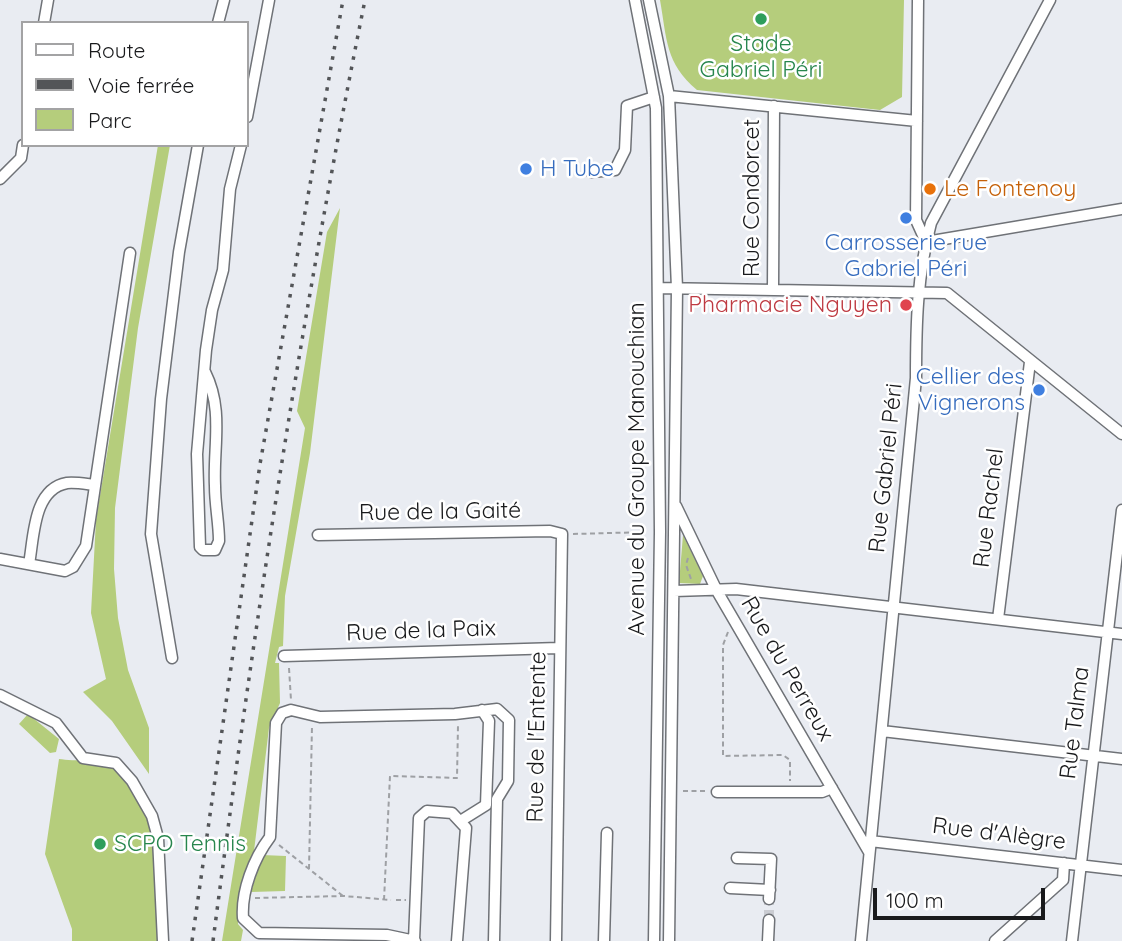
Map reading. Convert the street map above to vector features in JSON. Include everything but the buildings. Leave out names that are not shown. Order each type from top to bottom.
[{"type":"street","points":[[44,21],[48,0]]},
{"type":"street","points":[[219,21],[224,0]]},
{"type":"street","points":[[248,106],[269,0]]},
{"type":"street","name":"Avenue du Groupe Manouchian","points":[[635,0],[654,97],[659,288],[660,532],[654,941]]},
{"type":"street","name":"Avenue du Groupe Manouchian","points":[[649,0],[669,96],[677,288],[669,941]]},
{"type":"street","name":"Rue Gabriel Péri","points":[[861,941],[916,378],[917,291],[926,242],[916,220],[919,130],[918,0]]},
{"type":"street","points":[[1050,0],[931,223],[926,242],[1122,209]]},
{"type":"street","points":[[669,96],[917,121]]},
{"type":"street","points":[[591,172],[615,170],[625,150],[627,106],[654,97]]},
{"type":"street","name":"Rue Condorcet","points":[[773,289],[774,106]]},
{"type":"street","points":[[0,179],[21,158],[23,147]]},
{"type":"street","points":[[172,658],[151,534],[161,399],[179,252],[198,147]]},
{"type":"street","points":[[205,372],[214,391],[218,416],[214,484],[219,541],[215,550],[210,551],[200,547],[198,533],[197,454],[205,372],[212,310],[223,270],[230,189],[240,147]]},
{"type":"street","points":[[0,559],[65,571],[73,567],[86,546],[130,253]]},
{"type":"street","points":[[659,288],[947,293],[1122,434]]},
{"type":"street","name":"Rue Rachel","points":[[998,619],[1030,362]]},
{"type":"street","points":[[29,564],[40,503],[50,490],[67,483],[95,485]]},
{"type":"street","name":"Rue du Perreux","points":[[675,503],[717,591],[832,788],[870,846]]},
{"type":"street","name":"Rue Talma","points":[[1072,941],[1122,510]]},
{"type":"street","name":"Rue de la Gaité","points":[[318,535],[550,531],[562,534]]},
{"type":"street","name":"Rue de l'Entente","points":[[556,941],[562,534]]},
{"type":"street","points":[[674,591],[736,589],[1122,634]]},
{"type":"street","name":"Rue de la Paix","points":[[286,659],[559,648]]},
{"type":"street","points":[[0,695],[56,723],[83,758],[116,763],[144,800],[157,831],[163,941]]},
{"type":"street","points":[[457,941],[466,828],[462,820],[452,813],[426,811],[419,818],[415,941],[387,935],[259,933],[243,918],[244,899],[260,851],[270,837],[276,723],[282,713],[291,710],[312,715],[458,713],[497,709],[509,720],[508,781],[497,799],[494,941]]},
{"type":"street","points":[[462,820],[486,805],[489,721],[482,710]]},
{"type":"street","points":[[882,731],[1122,759]]},
{"type":"street","points":[[717,792],[822,792],[832,788]]},
{"type":"street","points":[[604,941],[607,833]]},
{"type":"street","name":"Rue d'Alègre","points":[[870,846],[1122,870]]},
{"type":"street","points":[[730,888],[770,894],[771,859],[737,858]]},
{"type":"street","points":[[995,941],[1063,880],[1064,863]]},
{"type":"street","points":[[1063,880],[1078,888]]},
{"type":"street","points":[[768,941],[769,920]]},
{"type":"path","points":[[562,534],[660,532]]},
{"type":"path","points":[[692,540],[686,565],[692,591]]},
{"type":"path","points":[[736,624],[729,630],[723,645],[723,756],[787,757],[791,767],[790,793]]},
{"type":"path","points":[[286,659],[291,710]]},
{"type":"path","points":[[384,900],[390,776],[457,778],[458,713]]},
{"type":"path","points":[[309,869],[312,715]]},
{"type":"path","points":[[672,790],[717,792]]},
{"type":"path","points":[[270,837],[344,896]]},
{"type":"path","points":[[244,899],[344,896],[391,900]]},
{"type":"green space","points":[[660,0],[904,0],[902,97],[880,110],[697,90],[673,60],[666,38]]},
{"type":"green space","points":[[158,147],[170,147],[138,328],[115,508],[114,569],[118,618],[128,670],[149,728],[149,774],[112,721],[83,692],[106,679],[91,613],[96,520]]},
{"type":"green space","points":[[340,208],[310,453],[285,596],[283,646],[279,647],[275,663],[279,663],[280,703],[269,728],[254,851],[238,911],[238,924],[243,930],[241,941],[222,941],[305,428],[297,411],[327,232]]},
{"type":"green space","points":[[683,535],[703,576],[700,584],[679,583]]},
{"type":"green space","points":[[28,714],[59,739],[56,752],[50,753],[19,724]]},
{"type":"green space","name":"SCPO Tennis","points":[[59,759],[109,765],[122,774],[134,791],[157,838],[159,941],[72,941],[72,929],[45,854]]},
{"type":"green space","points":[[262,855],[286,856],[285,891],[251,892]]},
{"type":"tunnel","points":[[769,899],[769,920]]},
{"type":"railway","points":[[192,941],[260,464],[343,0]]},
{"type":"railway","points":[[213,941],[281,469],[320,234],[365,0]]},
{"type":"place","name":"Stade Gabriel Péri","points":[[761,19]]},
{"type":"place","name":"H Tube","points":[[526,169]]},
{"type":"place","name":"Le Fontenoy","points":[[930,189]]},
{"type":"place","name":"Carrosserie rue Gabriel Péri","points":[[906,218]]},
{"type":"place","name":"Pharmacie Nguyen","points":[[906,305]]},
{"type":"place","name":"Cellier des Vignerons","points":[[1039,390]]},
{"type":"place","name":"SCPO Tennis","points":[[100,844]]}]
